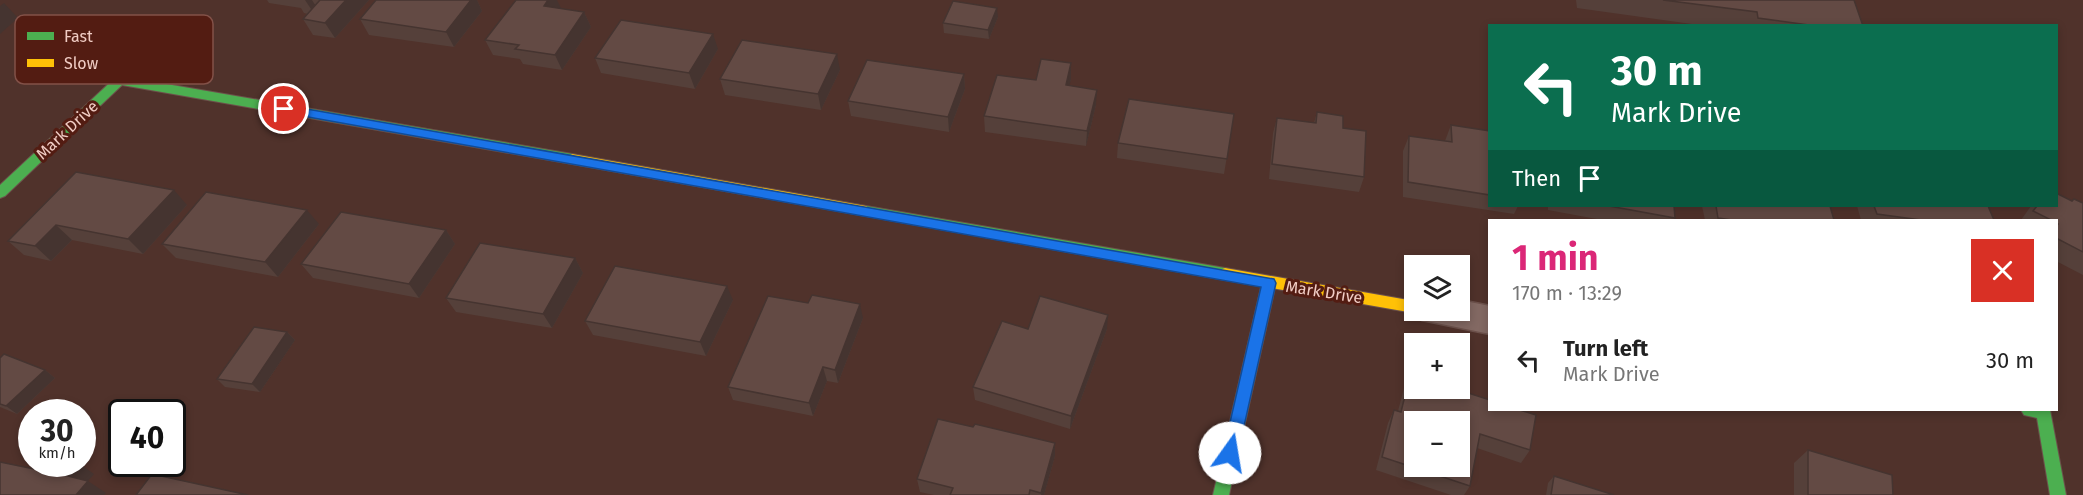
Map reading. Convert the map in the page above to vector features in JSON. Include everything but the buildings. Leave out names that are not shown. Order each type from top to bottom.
[{"type":"street","name":"Mark Drive","points":[[0,193],[116,84]]},
{"type":"street","name":"Mark Drive","points":[[143,84],[1404,305]]},
{"type":"street","points":[[1221,495],[1269,283]]},
{"type":"street","points":[[1470,316],[1488,320]]},
{"type":"street","points":[[2036,411],[2044,412],[2058,495]]},
{"type":"traffic: fast","points":[[0,193],[116,84]]},
{"type":"traffic: fast","points":[[143,84],[572,159]]},
{"type":"traffic: fast","points":[[866,211],[1225,274]]},
{"type":"traffic: fast","points":[[1221,495],[1269,283]]},
{"type":"traffic: fast","points":[[2036,411],[2044,412],[2058,495]]},
{"type":"traffic: slow","points":[[572,159],[866,211]]},
{"type":"traffic: slow","points":[[1225,274],[1404,305]]},
{"type":"route","points":[[284,109],[1269,283],[1230,453]]}]
